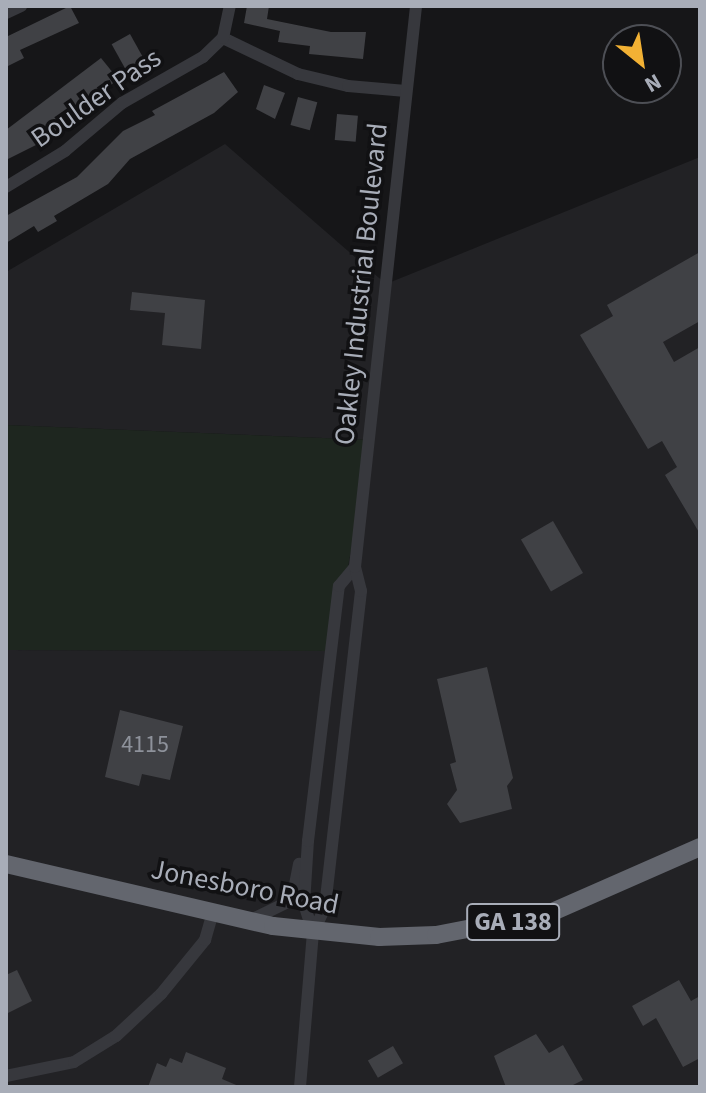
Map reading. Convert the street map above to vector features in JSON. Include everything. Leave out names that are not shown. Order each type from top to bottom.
[{"type":"highway","name":"Jonesboro Road","points":[[6,864],[313,933],[436,935],[507,924],[586,900],[700,847]]},
{"type":"street","points":[[6,13],[21,6]]},
{"type":"street","points":[[230,6],[223,38],[298,74],[348,86],[406,91]]},
{"type":"street","name":"Oakley Industrial Boulevard","points":[[300,1087],[313,933],[325,907],[361,591],[355,567],[416,6]]},
{"type":"street","name":"Boulder Pass","points":[[6,187],[65,151],[122,103],[203,57],[223,38]]},
{"type":"street","name":"Oakley Industrial Boulevard","points":[[313,933],[304,904],[316,777],[339,586],[355,567]]},
{"type":"street","points":[[247,920],[285,907],[296,893],[306,787],[316,777]]},
{"type":"street","points":[[6,1076],[74,1062],[116,1036],[161,994],[205,940],[213,912]]},
{"type":"shaded area","points":[[225,144],[386,284],[700,157],[700,1087],[6,1087],[6,650],[332,651],[372,440],[6,425],[6,272]]},
{"type":"shaded area","points":[[6,425],[372,440],[332,651],[6,650]]},
{"type":"building","points":[[70,6],[79,23],[20,50],[24,58],[6,67],[6,37]]},
{"type":"building","points":[[247,6],[269,6],[267,19],[331,32],[366,32],[363,59],[309,54],[310,46],[278,42],[280,31],[244,23]]},
{"type":"building","points":[[130,34],[146,63],[128,73],[112,44]]},
{"type":"building","points":[[101,58],[118,79],[46,140],[6,160],[6,130]]},
{"type":"building","points":[[224,72],[238,92],[214,113],[130,159],[108,184],[54,216],[57,221],[38,232],[34,226],[6,243],[6,216],[77,177],[123,131],[155,115],[152,111]]},
{"type":"building","points":[[264,85],[285,93],[275,119],[256,109]]},
{"type":"building","points":[[298,97],[317,102],[310,130],[290,125]]},
{"type":"building","points":[[337,114],[358,116],[356,142],[335,140]]},
{"type":"building","points":[[700,252],[700,321],[663,342],[674,362],[700,347],[700,534],[665,475],[677,467],[662,441],[648,449],[580,335],[613,316],[607,305]]},
{"type":"building","points":[[132,292],[205,300],[201,349],[162,345],[165,313],[130,310]]},
{"type":"building","points":[[553,521],[583,573],[551,591],[521,540]]},
{"type":"building","points":[[487,667],[513,778],[507,786],[512,809],[460,823],[447,804],[457,790],[450,764],[456,762],[437,679]]},
{"type":"building","points":[[120,710],[183,726],[170,780],[142,774],[139,786],[105,777]]},
{"type":"building","points":[[17,970],[32,1001],[6,1014],[6,975]]},
{"type":"building","points":[[679,980],[691,1001],[700,996],[700,1058],[683,1067],[656,1018],[643,1026],[632,1006]]},
{"type":"building","points":[[536,1034],[549,1053],[563,1045],[583,1080],[569,1087],[506,1087],[494,1056]]},
{"type":"building","points":[[393,1046],[403,1063],[378,1078],[368,1060]]},
{"type":"building","points":[[186,1052],[226,1068],[222,1079],[241,1087],[148,1087],[157,1063],[166,1067],[170,1058],[182,1063]]}]
